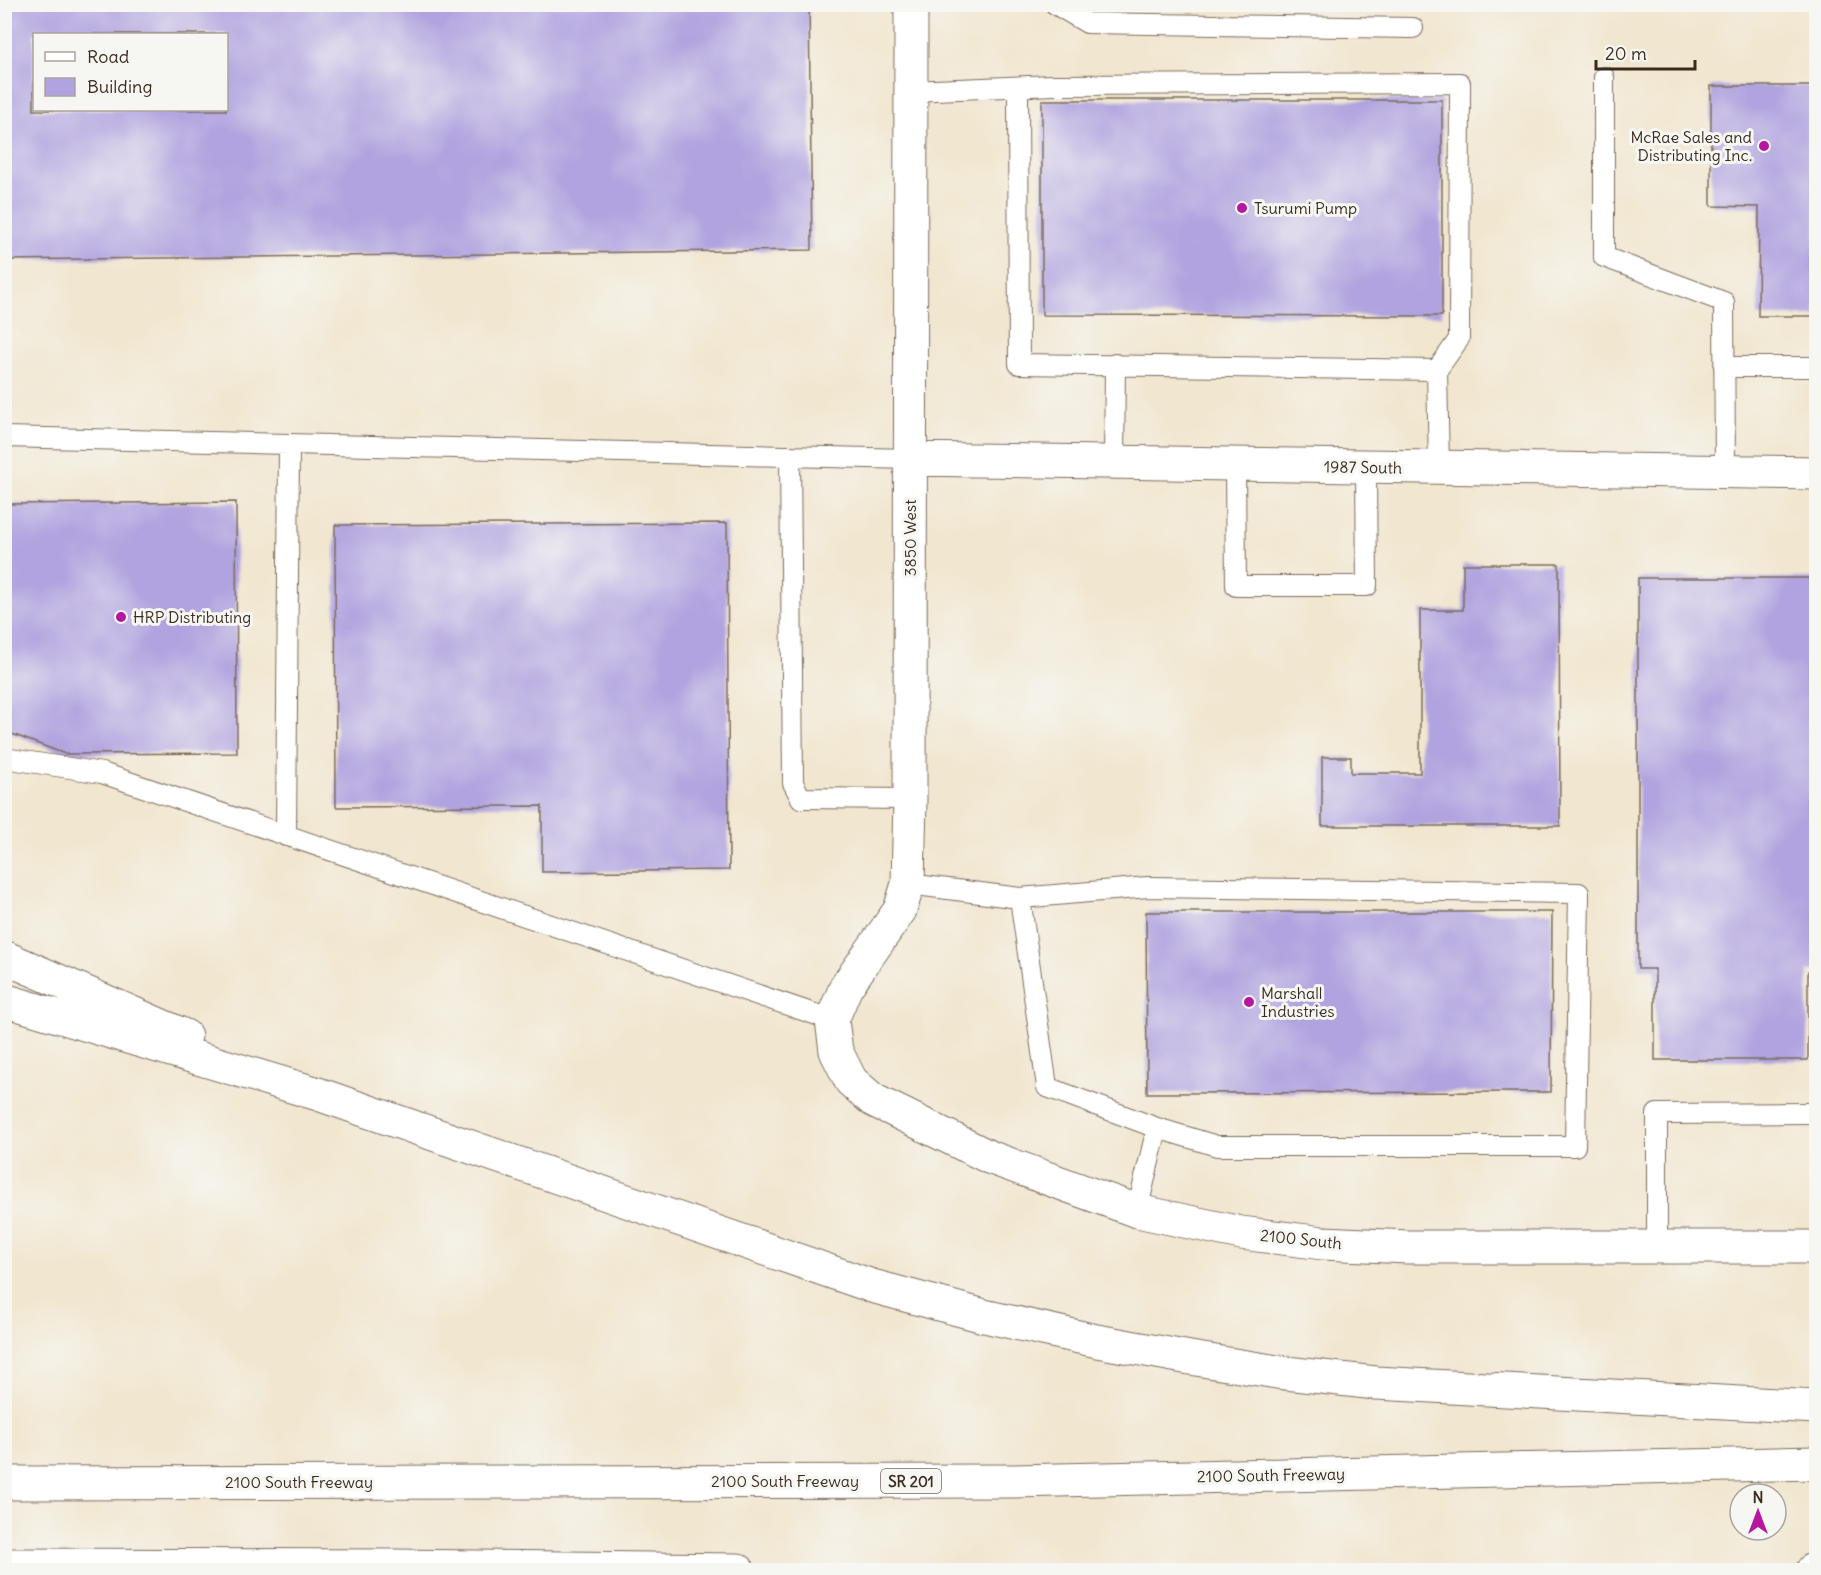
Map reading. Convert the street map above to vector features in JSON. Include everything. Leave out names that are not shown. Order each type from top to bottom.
[{"type":"main road","name":"3850 West","points":[[834,1036],[846,987],[900,910],[908,884],[911,4]]},
{"type":"main road","name":"1987 South","points":[[910,459],[1816,473]]},
{"type":"main road","points":[[4,957],[318,1094]]},
{"type":"main road","points":[[4,1000],[318,1094],[872,1286],[984,1316],[1097,1341],[1190,1358],[1277,1372],[1376,1383],[1816,1407]]},
{"type":"main road","name":"2100 South","points":[[834,1036],[851,1081],[873,1100],[989,1157],[1137,1210],[1241,1233],[1323,1243],[1408,1247],[1816,1247]]},
{"type":"main road","name":"2100 South Freeway","points":[[4,1483],[1001,1481],[1816,1463]]},
{"type":"main road","points":[[4,1564],[738,1570]]},
{"type":"lane","points":[[1055,4],[1087,23],[1413,28]]},
{"type":"lane","points":[[1604,77],[1604,257],[1724,303],[1725,472]]},
{"type":"lane","points":[[910,91],[1054,84],[1460,83],[1460,339],[1437,370],[1439,468]]},
{"type":"lane","points":[[1018,87],[1019,364],[1437,370]]},
{"type":"lane","points":[[1114,463],[1115,364]]},
{"type":"lane","points":[[1724,367],[1816,367]]},
{"type":"lane","points":[[4,437],[910,459]]},
{"type":"lane","points":[[286,836],[289,444]]},
{"type":"lane","points":[[790,457],[793,783],[801,798],[910,799]]},
{"type":"lane","points":[[1235,465],[1236,586],[1367,586],[1366,467]]},
{"type":"lane","points":[[4,758],[102,773],[286,836],[834,1036]]},
{"type":"lane","points":[[908,884],[1020,898],[1148,887],[1579,893],[1575,1146],[1217,1146],[1157,1128],[1047,1087],[1020,898]]},
{"type":"lane","points":[[1657,1246],[1657,1114],[1816,1113]]},
{"type":"lane","points":[[1137,1210],[1157,1128]]},
{"type":"building","points":[[4,4],[809,4],[812,250],[4,260]]},
{"type":"building","name":"McRae Sales and Distributing Inc.","points":[[1711,86],[1816,86],[1816,316],[1758,316],[1759,207],[1711,206]]},
{"type":"building","name":"Tsurumi Pump","points":[[1042,100],[1442,100],[1442,316],[1042,315]]},
{"type":"building","name":"HRP Distributing","points":[[236,502],[237,753],[65,754],[4,731],[4,504]]},
{"type":"building","points":[[727,523],[729,870],[542,872],[542,806],[336,807],[335,525]]},
{"type":"building","points":[[1463,564],[1559,564],[1560,826],[1322,826],[1322,757],[1351,757],[1351,773],[1420,773],[1420,610],[1463,610]]},
{"type":"building","points":[[1638,578],[1816,578],[1816,971],[1808,971],[1808,1060],[1655,1060],[1655,969],[1638,969]]},
{"type":"building","points":[[1146,912],[1552,912],[1551,1092],[1147,1093]]},
{"type":"place","name":"McRae Sales and Distributing Inc.","points":[[1764,146]]},
{"type":"place","name":"Tsurumi Pump","points":[[1242,208]]},
{"type":"place","name":"HRP Distributing","points":[[121,617]]},
{"type":"place","name":"Marshall Industries","points":[[1249,1002]]}]
